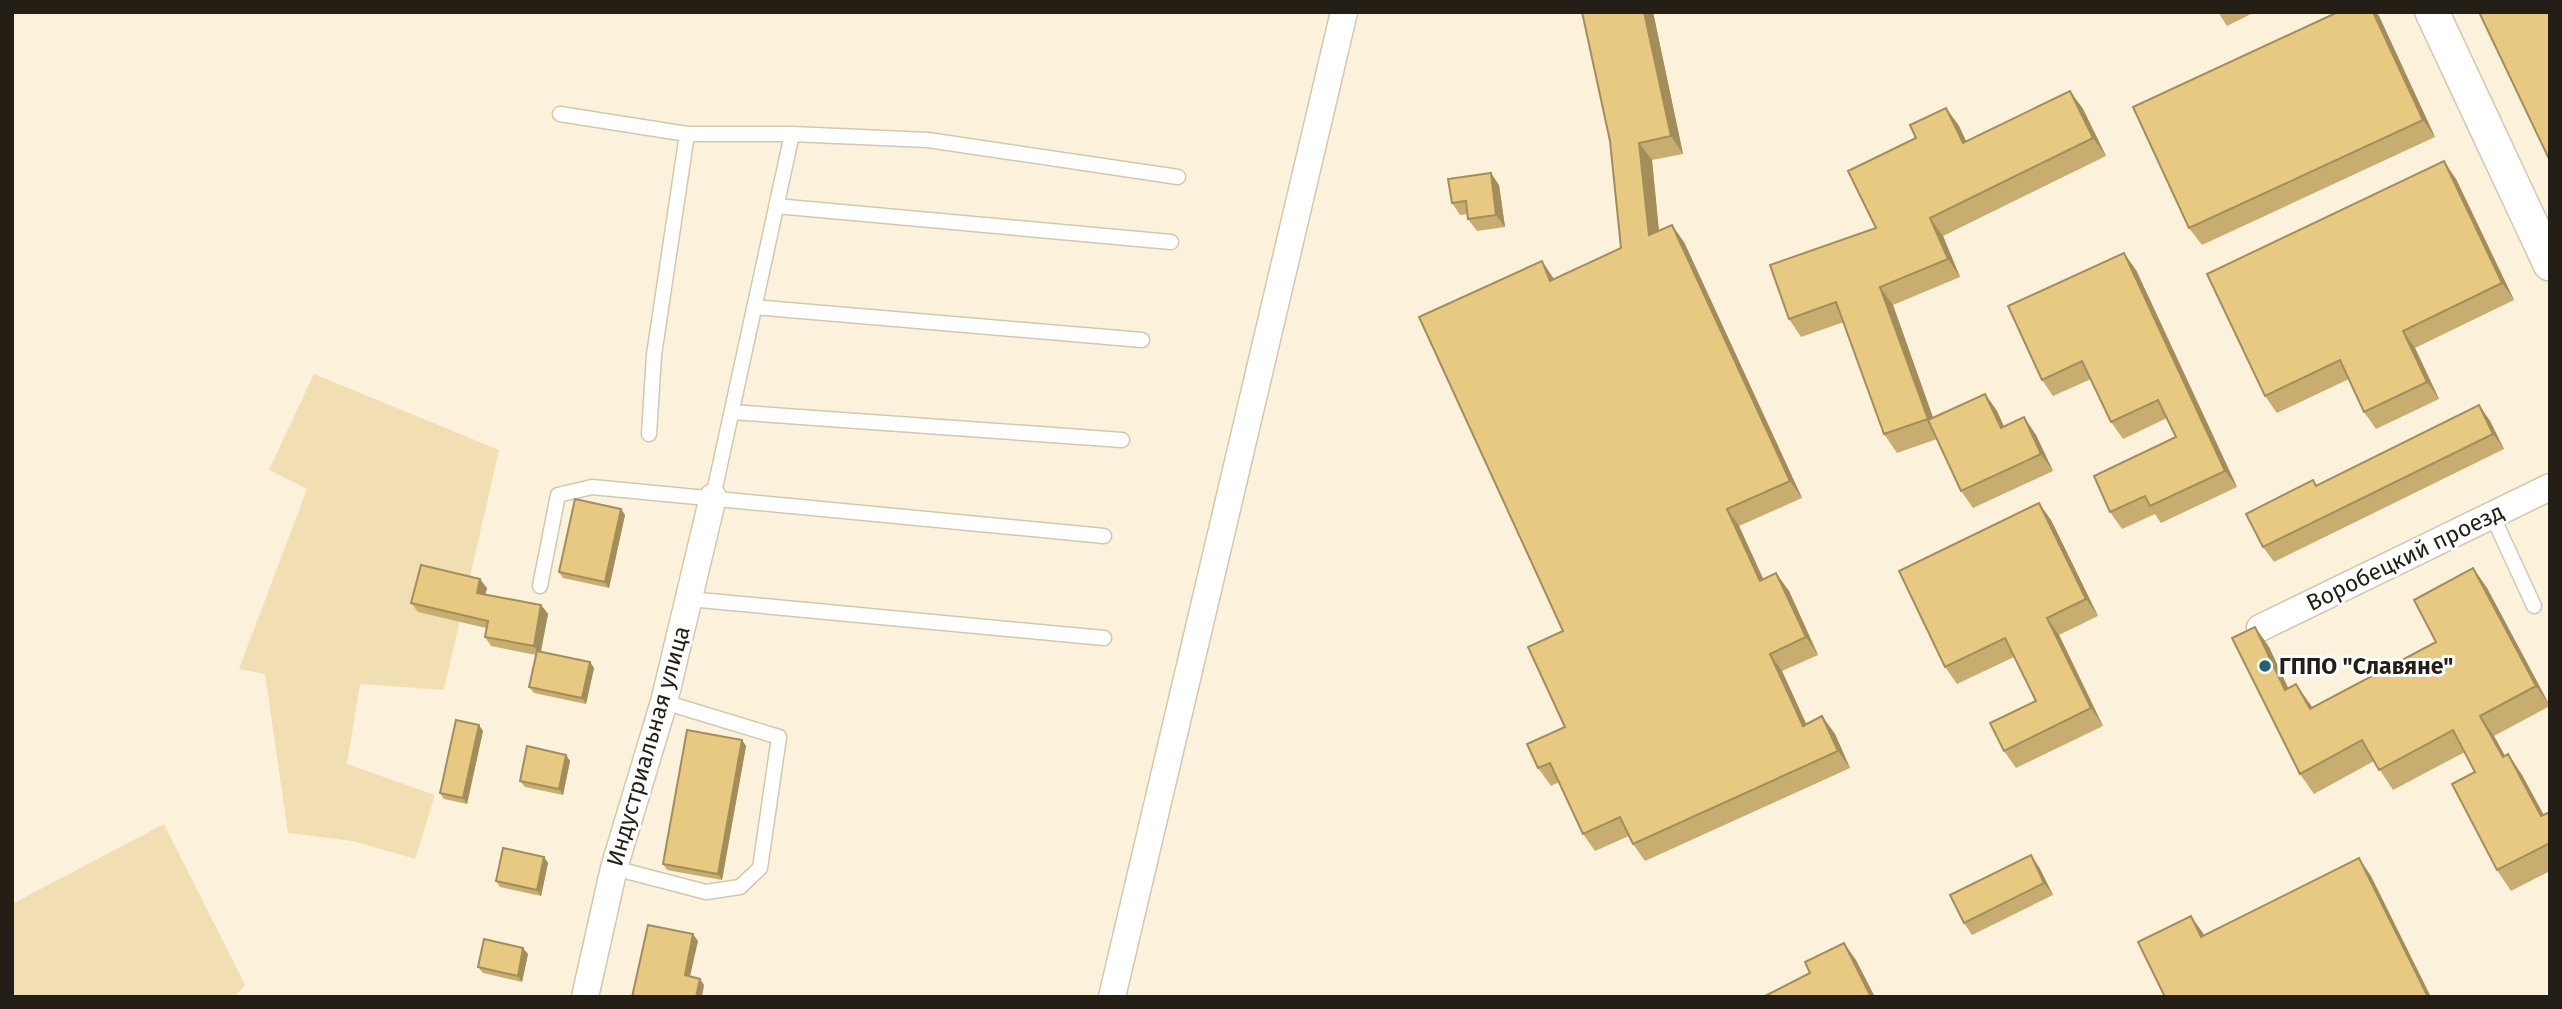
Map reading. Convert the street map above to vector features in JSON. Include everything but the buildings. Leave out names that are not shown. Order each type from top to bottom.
[{"type":"street","points":[[1112,997],[1344,12]]},
{"type":"street","points":[[2432,12],[2550,264]]},
{"type":"street","name":"Воробецкий проезд","points":[[2260,628],[2550,486]]},
{"type":"street","name":"Индустриальная улица","points":[[585,997],[614,868],[664,702],[713,496]]},
{"type":"lane","points":[[560,114],[687,134],[792,134],[928,140],[1178,177]]},
{"type":"lane","points":[[649,433],[654,355],[687,134]]},
{"type":"lane","points":[[713,496],[792,134]]},
{"type":"lane","points":[[776,206],[1171,242]]},
{"type":"lane","points":[[754,307],[1142,340]]},
{"type":"lane","points":[[732,412],[1122,440]]},
{"type":"lane","points":[[540,586],[558,495],[592,487],[713,496],[1104,536]]},
{"type":"lane","points":[[2492,515],[2533,606]]},
{"type":"lane","points":[[689,599],[1104,638]]},
{"type":"lane","points":[[614,868],[706,892],[740,887],[760,868],[779,737],[664,702]]},
{"type":"shaded area","points":[[314,374],[499,450],[444,690],[360,684],[347,764],[435,795],[415,859],[353,841],[288,833],[265,674],[239,669],[307,489],[269,470]]},
{"type":"shaded area","points":[[164,824],[245,985],[234,997],[12,997],[12,904]]},
{"type":"place","name":"ГППО \"Славяне\"","points":[[2265,666]]}]
